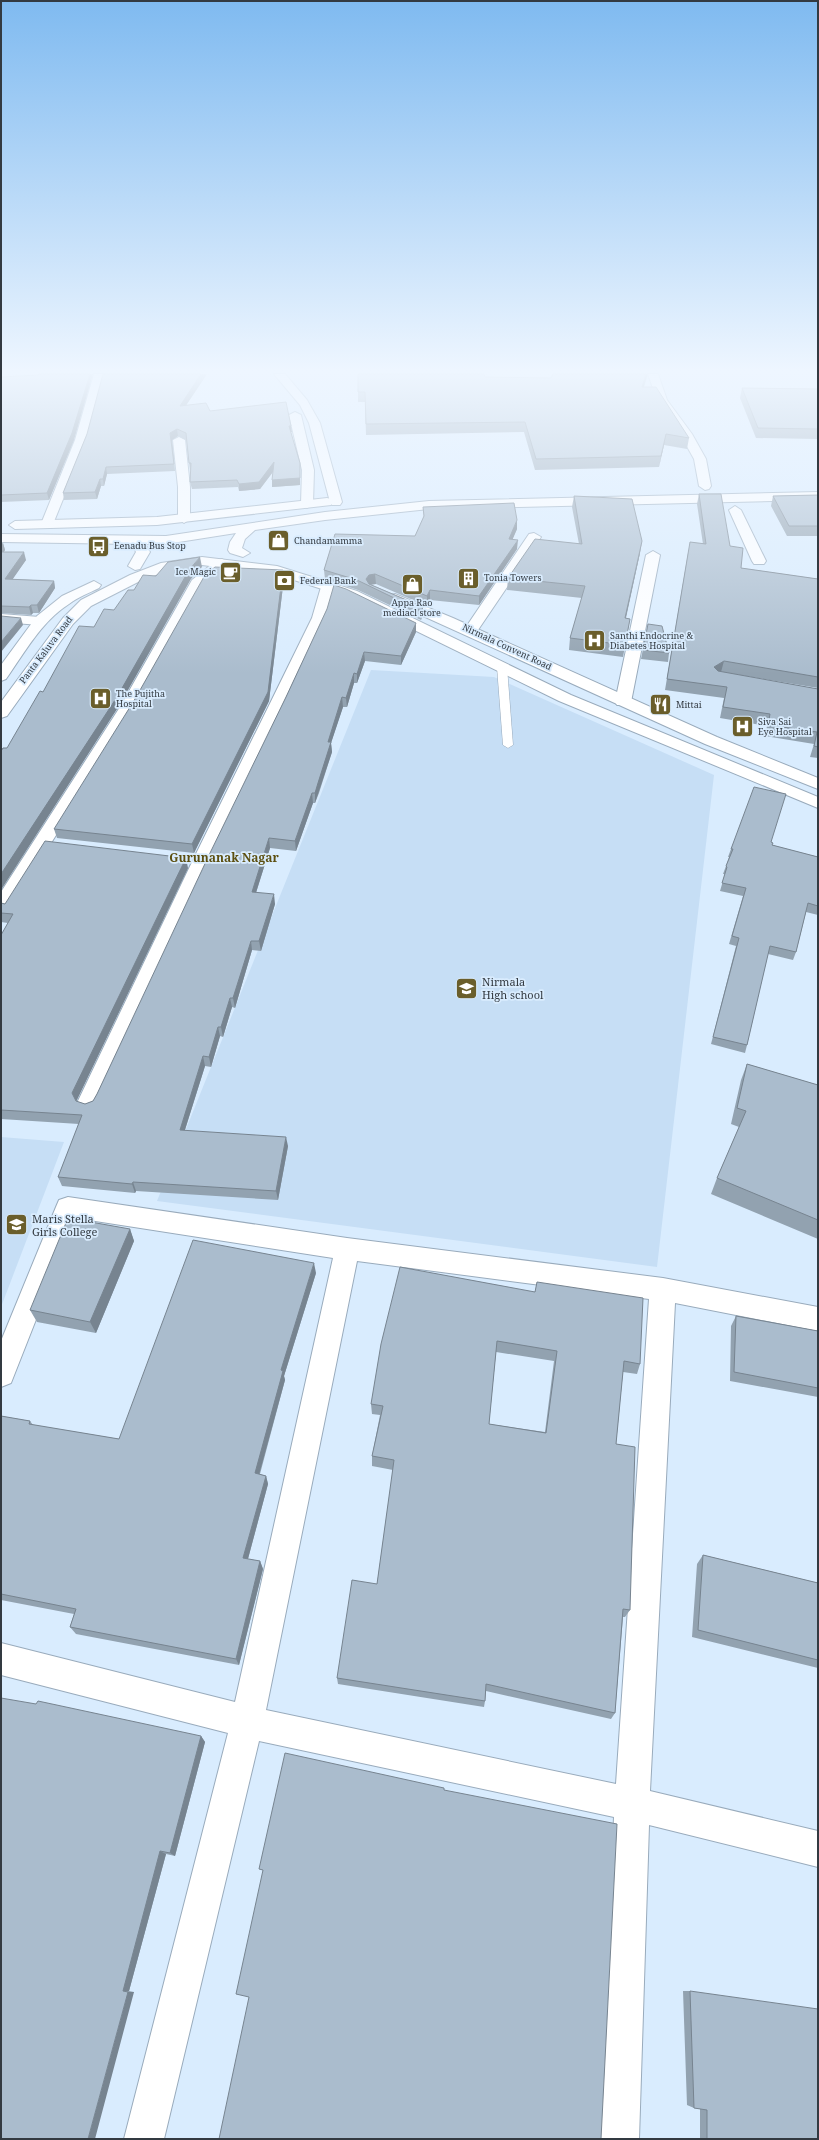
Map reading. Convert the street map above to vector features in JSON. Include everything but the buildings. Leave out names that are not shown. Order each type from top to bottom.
[{"type":"main road","points":[[47,524],[67,474]]},
{"type":"main road","points":[[183,474],[184,519]]},
{"type":"main road","points":[[307,504],[310,485],[308,474]]},
{"type":"main road","points":[[327,474],[336,502]]},
{"type":"main road","points":[[703,474],[706,486]]},
{"type":"main road","points":[[1,538],[137,541],[186,538],[325,516],[429,505],[706,486],[818,485]]},
{"type":"main road","points":[[408,495],[492,490],[585,494],[818,496]]},
{"type":"main road","points":[[1,524],[123,523],[184,519],[352,500]]},
{"type":"main road","points":[[735,510],[759,561]]},
{"type":"main road","points":[[243,553],[235,550],[236,543],[239,536],[251,527]]},
{"type":"main road","points":[[471,630],[534,537]]},
{"type":"main road","points":[[135,566],[142,552],[137,541]]},
{"type":"main road","name":"Nirmala Convent Road","points":[[187,557],[211,550],[243,553],[286,561],[334,574],[360,583],[471,630],[623,702],[818,784]]},
{"type":"main road","points":[[623,702],[653,555]]},
{"type":"main road","name":"Nirmala Convent Road","points":[[187,557],[202,561],[277,570],[352,594],[565,698],[818,803]]},
{"type":"main road","name":"Panta Kaluva Road","points":[[1,676],[40,621],[60,603],[75,594],[144,562],[187,557]]},
{"type":"main road","name":"Panta Kaluva Road","points":[[1,713],[25,678],[77,610],[86,603],[135,578],[187,557]]},
{"type":"main road","points":[[1,907],[128,707],[200,580],[222,563]]},
{"type":"main road","points":[[88,1103],[193,861],[319,618],[328,587]]},
{"type":"main road","points":[[1,618],[40,621]]},
{"type":"main road","points":[[42,843],[64,846]]},
{"type":"main road","points":[[1,1374],[68,1207],[347,1248],[662,1289],[818,1319]]},
{"type":"main road","points":[[144,2139],[247,1722],[347,1248]]},
{"type":"main road","points":[[619,2139],[632,1804],[662,1289]]},
{"type":"main road","points":[[1,1659],[247,1722],[632,1804],[818,1849]]},
{"type":"lane","points":[[502,667],[508,745]]},
{"type":"shaded area","name":"Nirmala High school","points":[[371,670],[494,677],[714,775],[657,1267],[157,1201]]},
{"type":"shaded area","name":"Maris Stella Girls College","points":[[1,1137],[64,1142],[1,1307]]},
{"type":"place","name":"Chandamamma","points":[[278,541]]},
{"type":"place","name":"Eenadu Bus Stop","points":[[99,546]]},
{"type":"place","name":"Ice Magic","points":[[231,572]]},
{"type":"place","name":"Tonia Towers","points":[[469,578]]},
{"type":"place","name":"Federal Bank","points":[[284,581]]},
{"type":"place","name":"Appa Rao mediacl store","points":[[412,584]]},
{"type":"place","name":"Santhi Endocrine & Diabetes Hospital","points":[[594,641]]},
{"type":"place","name":"The Pujitha Hospital","points":[[100,699]]},
{"type":"place","name":"Mittai","points":[[661,705]]},
{"type":"place","name":"Siva Sai Eye Hospital","points":[[743,727]]},
{"type":"place","name":"Nirmala High school","points":[[466,988]]},
{"type":"place","name":"Maris Stella Girls College","points":[[17,1225]]},
{"type":"district","name":"Gurunanak Nagar","points":[[224,858]]}]
